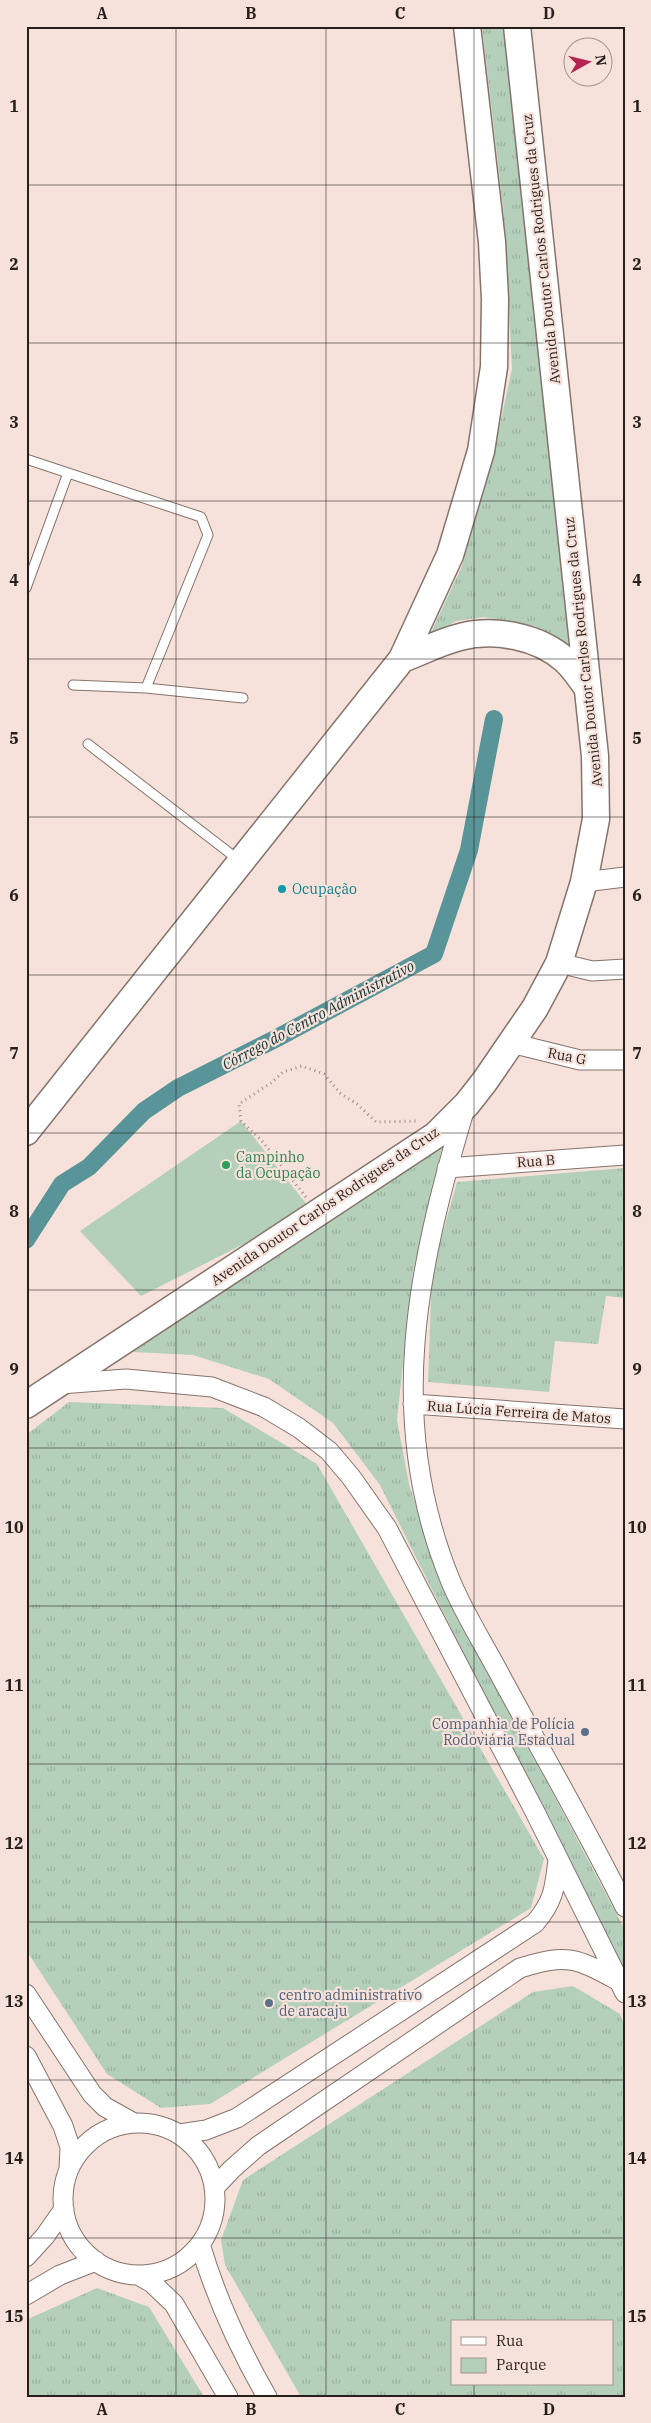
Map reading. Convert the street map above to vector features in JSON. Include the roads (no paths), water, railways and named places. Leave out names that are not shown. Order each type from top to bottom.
[{"type":"main road","points":[[26,1132],[402,659],[450,555],[481,451],[494,367],[495,299],[492,242],[467,26]]},
{"type":"main road","name":"Avenida Doutor Carlos Rodrigues da Cruz","points":[[26,1405],[436,1135],[466,1104],[511,1043],[535,1008],[559,964],[584,882],[597,800],[595,756],[517,26]]},
{"type":"main road","points":[[402,659],[459,637],[491,633],[518,637],[554,652],[573,669],[587,687]]},
{"type":"street","points":[[584,882],[625,877]]},
{"type":"street","points":[[559,964],[592,971],[625,969]]},
{"type":"street","name":"Rua G","points":[[511,1043],[580,1060],[625,1060]]},
{"type":"street","points":[[466,1104],[447,1168],[424,1260],[414,1338],[414,1440],[425,1505],[452,1584],[625,1907]]},
{"type":"street","name":"Rua B","points":[[447,1168],[625,1155]]},
{"type":"street","points":[[56,1384],[126,1379],[212,1387],[264,1407],[299,1428],[328,1452],[351,1477],[387,1528],[622,1987]]},
{"type":"street","name":"Rua Lúcia Ferreira de Matos","points":[[413,1404],[625,1420]]},
{"type":"street","points":[[180,2134],[206,2130],[236,2118],[535,1923],[548,1909],[554,1895],[558,1859]]},
{"type":"street","points":[[214,2188],[258,2146],[520,1968],[542,1961],[561,1959],[583,1962],[622,1987]]},
{"type":"street","points":[[26,1994],[92,2094],[106,2107],[132,2122]]},
{"type":"street","points":[[26,2056],[63,2126],[70,2147],[69,2168],[64,2188],[64,2209],[70,2230],[81,2247],[96,2261],[116,2271],[138,2275],[161,2272],[183,2261],[200,2244],[210,2227],[214,2208],[214,2188],[208,2167],[196,2148],[180,2134],[157,2124],[132,2122],[106,2130],[84,2146],[69,2168]]},
{"type":"street","points":[[26,2257],[45,2236],[64,2209]]},
{"type":"street","points":[[200,2244],[210,2278],[226,2318],[267,2397]]},
{"type":"street","points":[[26,2295],[60,2275],[96,2261]]},
{"type":"street","points":[[138,2275],[152,2283],[174,2304],[228,2397]]},
{"type":"lane","points":[[26,459],[201,517],[208,535],[146,688]]},
{"type":"lane","points":[[26,588],[68,473]]},
{"type":"lane","points":[[73,685],[146,688],[243,698]]},
{"type":"lane","points":[[88,744],[240,862]]},
{"type":"waterway","name":"Córrego do Centro Administrativo","points":[[26,1240],[62,1184],[89,1167],[144,1111],[178,1088],[277,1038],[434,954],[469,850],[494,719]]},
{"type":"place","name":"Ocupação","points":[[282,889]]},
{"type":"place","name":"Campinho da Ocupação","points":[[226,1165]]},
{"type":"place","name":"Companhia de Polícia Rodoviária Estadual","points":[[585,1732]]},
{"type":"place","name":"centro administrativo de aracaju","points":[[269,2003]]}]
